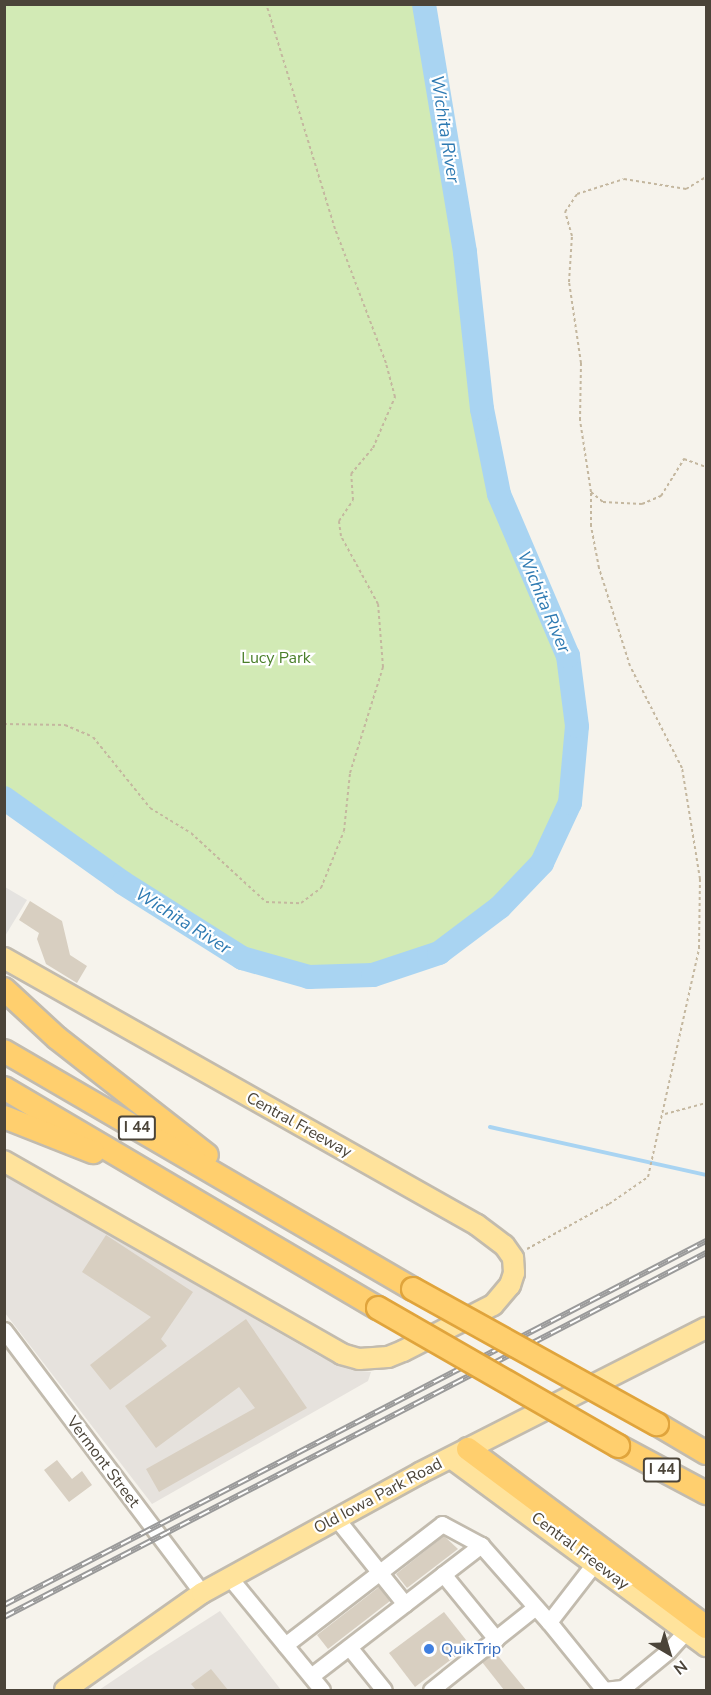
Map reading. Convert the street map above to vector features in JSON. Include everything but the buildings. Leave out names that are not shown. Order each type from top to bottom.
[{"type":"highway","points":[[4,989],[57,1038],[270,1204]]},
{"type":"highway","name":"I 44","points":[[4,1051],[413,1289],[706,1453]]},
{"type":"highway","name":"I 44","points":[[4,1088],[167,1181],[378,1308],[618,1446],[706,1493]]},
{"type":"highway","points":[[4,1117],[167,1181]]},
{"type":"highway","points":[[459,1454],[696,1626]]},
{"type":"main road","name":"Central Freeway","points":[[4,958],[477,1225],[504,1245],[513,1258]]},
{"type":"main road","points":[[4,1161],[342,1354],[359,1359],[388,1357],[403,1351],[493,1305],[510,1285],[513,1258]]},
{"type":"main road","name":"Old Iowa Park Road","points":[[65,1690],[202,1593],[336,1518],[706,1328]]},
{"type":"main road","points":[[696,1626],[706,1646]]},
{"type":"street","name":"Vermont Street","points":[[4,1330],[202,1593]]},
{"type":"street","points":[[336,1518],[405,1604]]},
{"type":"street","points":[[285,1645],[442,1524],[481,1545],[534,1608],[549,1622],[604,1690],[623,1688],[696,1626]]},
{"type":"street","points":[[311,1676],[481,1545]]},
{"type":"street","points":[[549,1622],[599,1557]]},
{"type":"street","points":[[443,1574],[496,1639]]},
{"type":"street","points":[[230,1578],[322,1690]]},
{"type":"street","points":[[431,1690],[534,1608]]},
{"type":"street","points":[[349,1647],[384,1690]]},
{"type":"path","points":[[4,724],[65,725],[93,737],[150,808],[191,833],[266,902],[301,903],[321,888],[344,831],[351,773],[383,667],[378,604],[341,536],[339,521],[353,500],[351,474],[373,448],[395,397],[386,363],[335,229],[266,4]]},
{"type":"path","points":[[513,1258],[609,1204],[648,1177],[665,1114],[699,948],[700,879],[694,825],[682,768],[630,666],[602,579],[591,526],[591,492],[584,464],[581,363],[568,282],[572,236],[565,212],[577,194],[624,179],[686,189],[706,177]]},
{"type":"path","points":[[591,492],[603,502],[642,504],[661,496],[684,459],[706,466]]},
{"type":"path","points":[[665,1114],[706,1103]]},
{"type":"shaded area","points":[[5,887],[27,900],[5,936]]},
{"type":"shaded area","points":[[5,1175],[321,1357],[352,1370],[371,1372],[368,1381],[152,1504],[5,1313]]},
{"type":"shaded area","points":[[220,1611],[281,1690],[99,1690],[148,1657]]},
{"type":"green space","name":"Lucy Park","points":[[5,4],[424,5],[465,252],[482,409],[499,494],[568,656],[577,726],[570,803],[542,863],[500,907],[439,953],[373,975],[309,977],[242,958],[123,883],[5,798]]},
{"type":"waterway","name":"Wichita River","points":[[4,798],[123,883],[242,958],[309,977],[373,975],[439,953],[500,907],[542,863],[570,803],[577,726],[568,656],[499,494],[482,409],[465,252],[424,4]]},
{"type":"waterway","points":[[490,1127],[706,1175]]},
{"type":"railway","points":[[4,1605],[706,1241]]},
{"type":"railway","points":[[4,1617],[706,1253]]},
{"type":"place","name":"QuikTrip","points":[[429,1649]]}]
